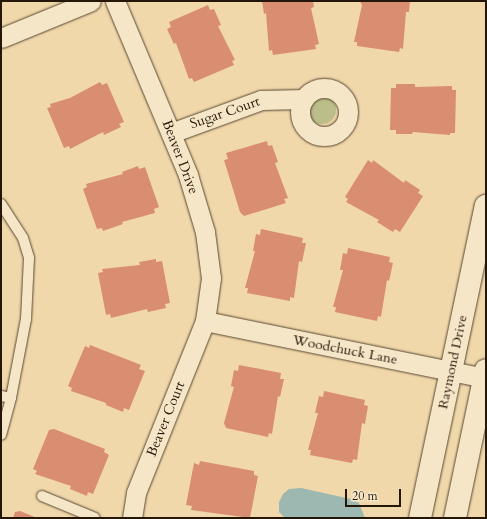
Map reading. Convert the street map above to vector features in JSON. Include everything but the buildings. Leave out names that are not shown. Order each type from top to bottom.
[{"type":"street","points":[[1,38],[91,1]]},
{"type":"street","name":"Beaver Drive","points":[[115,1],[188,175],[206,232],[212,278],[205,321]]},
{"type":"street","name":"Sugar Court","points":[[171,133],[262,100],[304,99]]},
{"type":"street","name":"Raymond Drive","points":[[420,518],[486,206]]},
{"type":"street","name":"Woodchuck Lane","points":[[205,321],[452,371],[485,375]]},
{"type":"street","name":"Beaver Court","points":[[132,518],[136,493],[205,321]]},
{"type":"street","points":[[455,518],[485,375]]},
{"type":"lane","points":[[1,204],[23,238],[29,258],[26,319],[6,397],[1,435]]},
{"type":"lane","points":[[42,496],[95,518]]},
{"type":"green space","points":[[322,96],[332,100],[336,110],[332,120],[322,124],[312,120],[308,110],[312,100]]},
{"type":"water","points":[[301,488],[351,499],[359,503],[365,518],[284,517],[279,512],[279,502],[283,494],[289,489]]}]
